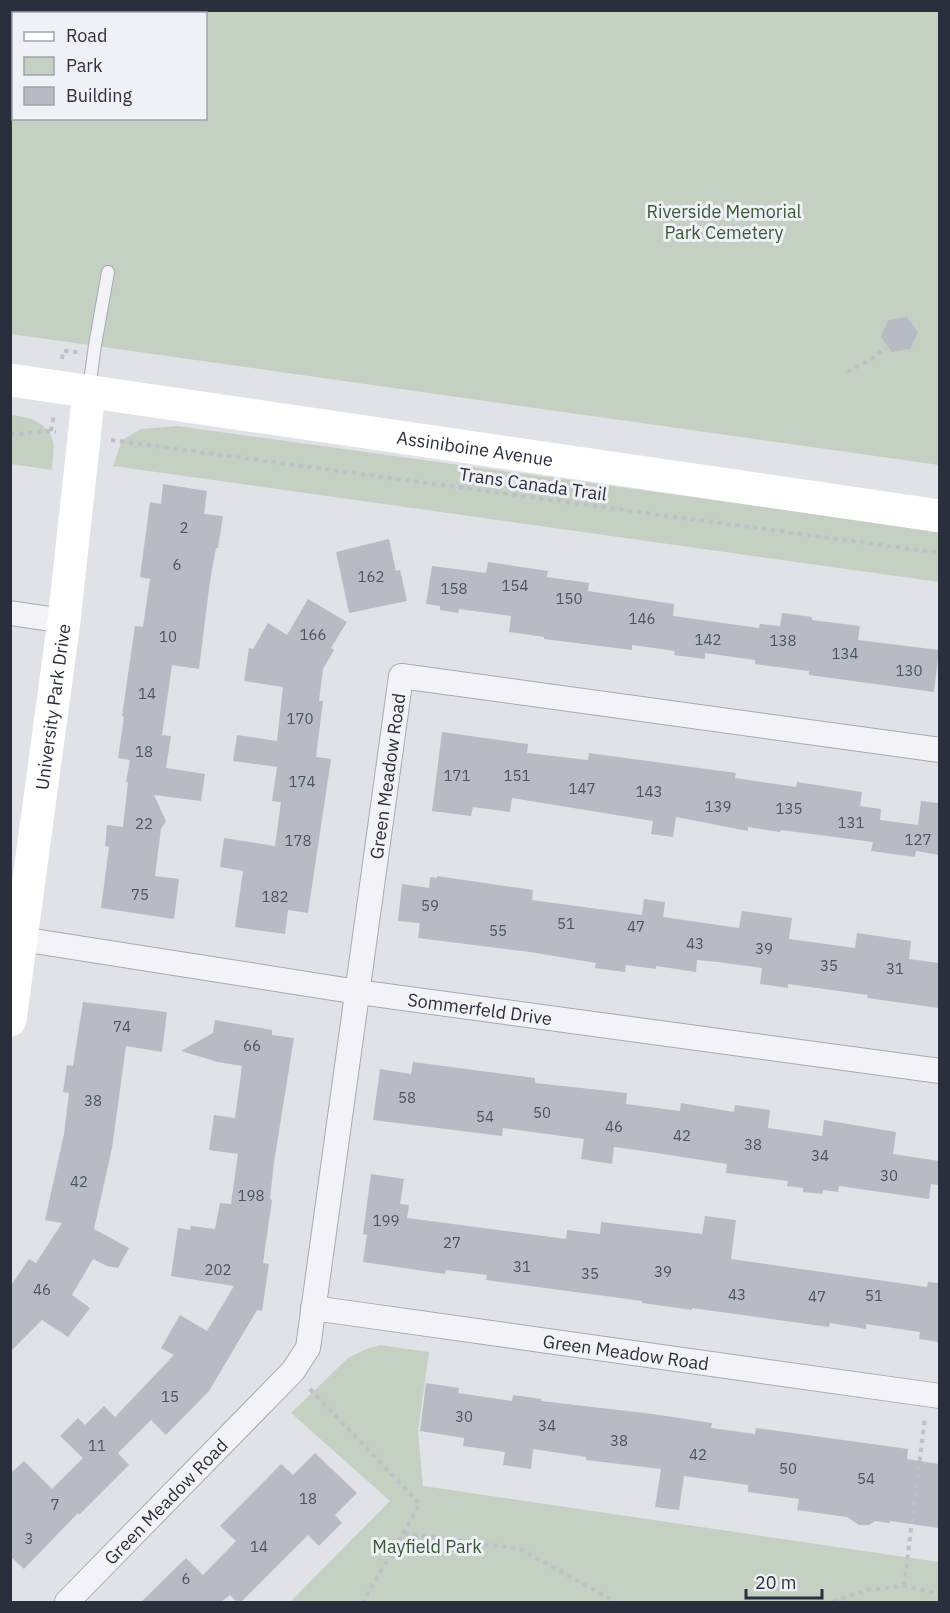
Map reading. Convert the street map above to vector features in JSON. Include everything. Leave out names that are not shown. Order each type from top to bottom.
[{"type":"street","name":"Assiniboine Avenue","points":[[10,380],[939,516]]},
{"type":"street","name":"University Park Drive","points":[[10,1020],[64,621],[89,392]]},
{"type":"street","points":[[10,614],[64,621]]},
{"type":"street","name":"Green Meadow Road","points":[[67,1602],[293,1371],[308,1348],[401,676],[939,750]]},
{"type":"street","name":"Sommerfeld Drive","points":[[21,939],[358,992],[939,1071]]},
{"type":"street","name":"Green Meadow Road","points":[[313,1308],[934,1395]]},
{"type":"lane","points":[[89,392],[108,272]]},
{"type":"path","points":[[847,372],[872,359],[885,349]]},
{"type":"path","points":[[10,433],[24,435],[51,431]]},
{"type":"path","name":"Trans Canada Trail","points":[[124,442],[939,554]]},
{"type":"path","points":[[293,1371],[420,1504],[363,1602]]},
{"type":"path","points":[[904,1586],[934,1395]]},
{"type":"path","points":[[404,1533],[520,1549],[616,1602]]},
{"type":"path","points":[[833,1602],[867,1590],[904,1586],[939,1594]]},
{"type":"green space","name":"Riverside Memorial Park Cemetery","points":[[11,11],[939,11],[939,465],[11,334]]},
{"type":"green space","points":[[11,415],[36,421],[50,434],[54,444],[52,470],[11,464]]},
{"type":"green space","points":[[177,426],[939,531],[939,582],[113,466],[122,440],[141,429]]},
{"type":"green space","name":"Mayfield Park","points":[[380,1345],[429,1352],[418,1432],[423,1486],[939,1562],[939,1602],[290,1602],[390,1501],[291,1413],[348,1358]]},
{"type":"building","points":[[907,317],[918,332],[910,349],[892,352],[881,337],[888,320]]},
{"type":"building","points":[[163,484],[207,491],[204,514],[223,516],[210,581],[199,669],[172,665],[162,735],[171,736],[166,768],[205,774],[201,801],[154,795],[166,821],[161,829],[155,876],[179,879],[174,919],[101,908],[109,847],[105,846],[107,825],[123,827],[130,760],[118,758],[135,626],[143,627],[150,579],[140,577],[150,502],[161,504]]},
{"type":"building","points":[[389,539],[396,571],[400,570],[407,601],[349,613],[336,552]]},
{"type":"building","points":[[488,562],[548,571],[547,577],[589,583],[588,591],[674,604],[673,616],[759,628],[760,624],[780,626],[782,613],[812,617],[812,620],[860,626],[858,640],[939,650],[934,692],[809,675],[809,671],[755,664],[755,660],[705,653],[705,659],[674,655],[675,651],[632,645],[632,650],[544,639],[544,637],[509,632],[511,616],[459,609],[458,613],[440,610],[440,606],[426,604],[432,566],[486,573]]},
{"type":"building","points":[[308,599],[347,622],[331,648],[334,650],[323,669],[319,701],[323,701],[316,757],[331,759],[308,913],[288,910],[285,934],[235,927],[243,871],[220,867],[224,838],[275,846],[281,802],[272,801],[277,767],[233,761],[237,735],[277,741],[283,687],[244,681],[249,648],[253,649],[268,623],[287,635]]},
{"type":"building","points":[[442,732],[528,744],[527,753],[588,760],[589,753],[736,773],[735,778],[796,787],[797,782],[862,792],[860,806],[881,809],[880,820],[918,825],[921,801],[939,803],[939,855],[916,851],[915,857],[871,851],[873,842],[748,827],[748,831],[676,817],[673,837],[651,834],[653,821],[512,798],[510,812],[473,807],[471,816],[432,811]]},
{"type":"building","points":[[437,876],[533,890],[532,900],[642,915],[644,899],[665,902],[663,917],[739,928],[742,911],[792,918],[789,939],[855,948],[857,933],[911,941],[909,959],[939,963],[939,1008],[788,984],[788,988],[760,984],[762,968],[718,962],[697,960],[696,972],[656,966],[656,969],[626,965],[625,972],[595,968],[596,963],[530,952],[418,938],[420,923],[398,921],[402,884],[429,888],[430,877],[437,878]]},
{"type":"building","points":[[83,1002],[167,1012],[162,1052],[126,1046],[112,1148],[94,1229],[129,1248],[118,1268],[107,1266],[93,1259],[72,1295],[90,1308],[68,1337],[42,1320],[10,1352],[10,1287],[29,1259],[36,1263],[62,1223],[45,1220],[64,1134],[69,1093],[63,1092],[67,1065],[73,1066]]},
{"type":"building","points":[[215,1020],[272,1030],[272,1035],[294,1038],[274,1162],[270,1199],[272,1200],[263,1263],[269,1264],[262,1311],[257,1310],[209,1391],[166,1435],[151,1420],[118,1453],[129,1465],[24,1569],[10,1556],[10,1474],[24,1461],[52,1489],[83,1458],[60,1436],[78,1418],[85,1425],[104,1406],[115,1417],[174,1355],[161,1348],[180,1315],[207,1331],[234,1286],[171,1276],[178,1228],[190,1230],[191,1226],[215,1229],[220,1203],[231,1204],[238,1154],[209,1150],[214,1115],[235,1118],[242,1066],[218,1062],[181,1051],[213,1033]]},
{"type":"building","points":[[413,1062],[535,1078],[535,1083],[627,1093],[626,1104],[680,1111],[681,1103],[734,1112],[735,1105],[770,1110],[768,1128],[822,1136],[824,1120],[896,1132],[893,1154],[939,1161],[939,1185],[931,1184],[929,1199],[839,1186],[838,1192],[823,1190],[822,1194],[803,1192],[803,1188],[787,1186],[788,1181],[726,1173],[727,1164],[650,1152],[614,1147],[612,1164],[581,1159],[584,1139],[503,1128],[502,1136],[373,1120],[380,1069],[411,1074]]},
{"type":"building","points":[[371,1174],[404,1179],[400,1204],[409,1205],[407,1218],[566,1239],[567,1230],[600,1234],[601,1222],[702,1234],[705,1216],[736,1220],[731,1259],[927,1287],[928,1282],[939,1283],[939,1342],[919,1339],[920,1332],[866,1324],[866,1329],[830,1323],[829,1327],[486,1280],[487,1275],[446,1270],[445,1274],[363,1262],[367,1235],[363,1234]]},
{"type":"building","points":[[426,1383],[459,1388],[458,1393],[512,1401],[513,1395],[541,1399],[541,1401],[712,1423],[711,1428],[755,1434],[756,1428],[908,1449],[907,1459],[939,1464],[939,1528],[890,1521],[890,1523],[875,1521],[869,1525],[859,1525],[847,1517],[797,1510],[799,1499],[748,1492],[748,1485],[684,1476],[679,1510],[655,1507],[661,1469],[586,1460],[586,1457],[533,1449],[531,1469],[503,1465],[505,1452],[463,1446],[464,1438],[420,1431]]},
{"type":"building","points":[[315,1453],[357,1493],[335,1515],[342,1523],[319,1546],[308,1535],[241,1602],[237,1602],[230,1595],[221,1602],[141,1602],[186,1558],[203,1575],[236,1541],[220,1526],[281,1464],[293,1475]]}]
